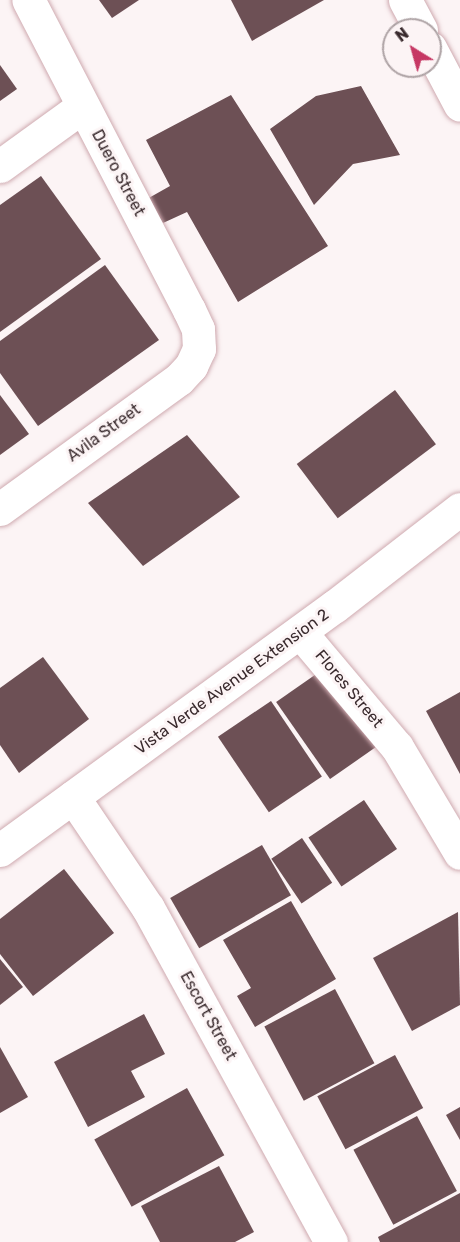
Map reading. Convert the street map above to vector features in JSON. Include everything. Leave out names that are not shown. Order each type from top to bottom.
[{"type":"street","name":"Duero Street","points":[[28,0],[189,310],[198,329],[199,349]]},
{"type":"street","points":[[405,0],[415,18]]},
{"type":"street","points":[[442,71],[460,105]]},
{"type":"street","points":[[0,166],[82,106]]},
{"type":"street","name":"Avila Street","points":[[0,509],[179,379],[191,366],[199,349]]},
{"type":"street","name":"Vista Verde Avenue Extension 2","points":[[0,850],[300,632],[460,509]]},
{"type":"street","name":"Flores Street","points":[[300,632],[397,747],[460,853]]},
{"type":"street","name":"Escort Street","points":[[73,797],[148,908],[331,1242]]},
{"type":"building","points":[[99,0],[139,0],[112,18]]},
{"type":"building","points":[[231,0],[324,0],[252,41]]},
{"type":"building","points":[[0,65],[17,89],[0,101]]},
{"type":"building","points":[[361,86],[400,155],[353,164],[314,205],[270,129],[316,96]]},
{"type":"building","points":[[231,95],[328,246],[238,302],[187,212],[163,223],[147,199],[170,186],[146,140]]},
{"type":"building","points":[[41,176],[101,259],[0,332],[0,205]]},
{"type":"building","points":[[105,265],[159,340],[38,426],[0,373],[0,341]]},
{"type":"building","points":[[395,390],[436,444],[338,518],[297,464]]},
{"type":"building","points":[[0,395],[29,434],[0,455]]},
{"type":"building","points":[[187,435],[240,497],[143,566],[88,503]]},
{"type":"building","points":[[43,657],[89,719],[19,773],[0,745],[0,688]]},
{"type":"building","points":[[322,670],[376,747],[330,779],[276,702]]},
{"type":"building","points":[[460,692],[460,774],[426,711]]},
{"type":"building","points":[[271,701],[322,776],[269,812],[218,737]]},
{"type":"building","points":[[364,800],[397,849],[341,886],[308,837]]},
{"type":"building","points":[[302,838],[332,883],[302,903],[271,859]]},
{"type":"building","points":[[262,845],[291,895],[199,948],[170,898]]},
{"type":"building","points":[[64,869],[114,933],[33,996],[0,954],[0,919]]},
{"type":"building","points":[[291,901],[336,979],[255,1027],[237,996],[251,988],[223,940]]},
{"type":"building","points":[[458,912],[460,1005],[412,1031],[373,958]]},
{"type":"building","points":[[0,959],[23,987],[0,1005]]},
{"type":"building","points":[[335,989],[374,1063],[304,1101],[264,1027]]},
{"type":"building","points":[[144,1014],[165,1054],[131,1071],[145,1097],[88,1127],[54,1062]]},
{"type":"building","points":[[0,1047],[28,1097],[0,1113]]},
{"type":"building","points":[[395,1055],[423,1108],[345,1149],[317,1096]]},
{"type":"building","points":[[187,1088],[224,1155],[132,1207],[94,1139]]},
{"type":"building","points":[[460,1107],[460,1140],[446,1115]]},
{"type":"building","points":[[417,1116],[457,1191],[393,1225],[353,1150]]},
{"type":"building","points":[[219,1166],[254,1232],[235,1242],[160,1242],[141,1206]]},
{"type":"building","points":[[460,1193],[460,1242],[380,1242],[378,1237]]}]
